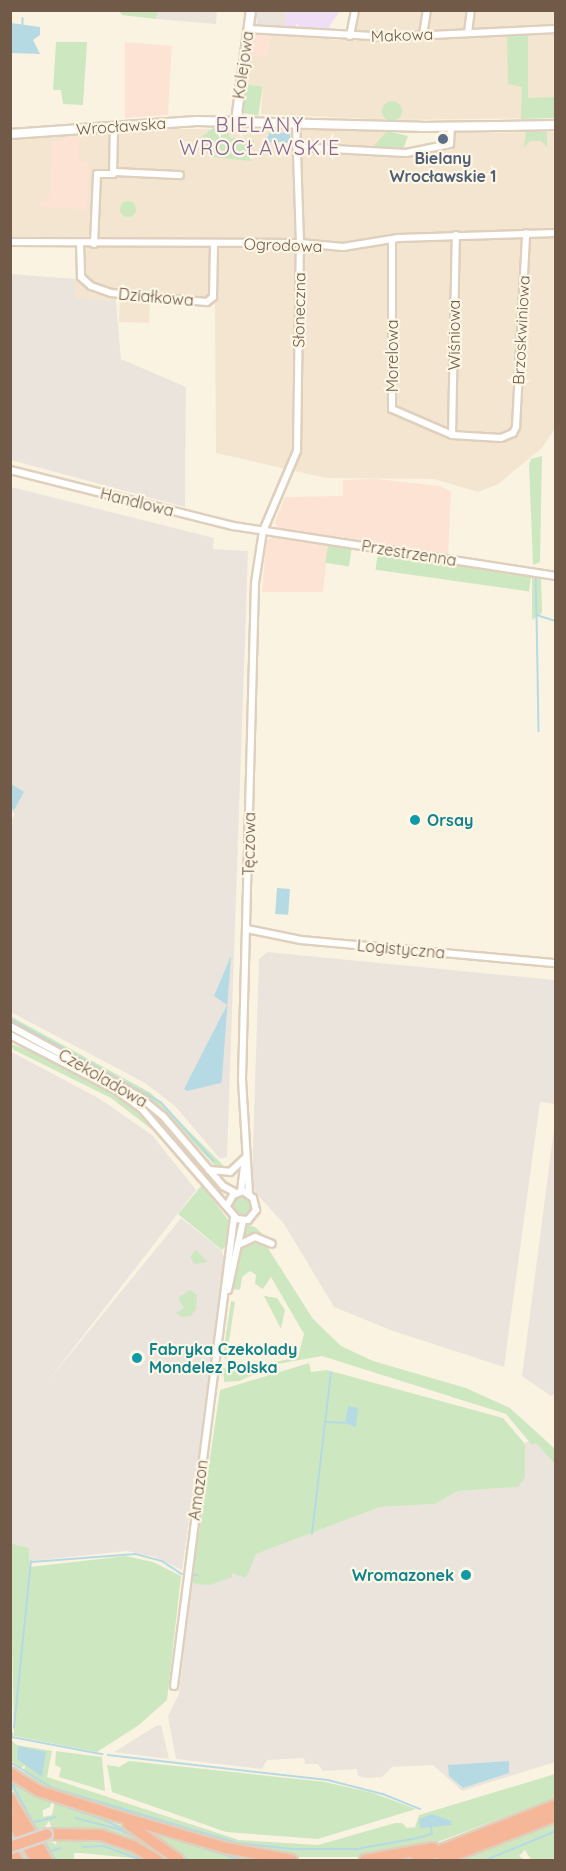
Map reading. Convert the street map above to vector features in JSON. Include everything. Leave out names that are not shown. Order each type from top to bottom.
[{"type":"highway","points":[[10,1773],[39,1791],[106,1813],[225,1848],[292,1860]]},
{"type":"highway","points":[[10,1799],[47,1860]]},
{"type":"highway","points":[[416,1860],[555,1804]]},
{"type":"highway","points":[[106,1813],[141,1830],[179,1860]]},
{"type":"highway","points":[[442,1860],[555,1816]]},
{"type":"highway","points":[[10,1818],[36,1860]]},
{"type":"highway","points":[[365,1860],[430,1848],[494,1829]]},
{"type":"highway","points":[[17,1860],[10,1848],[47,1834],[78,1832],[108,1837],[157,1860]]},
{"type":"highway","points":[[454,1860],[490,1842]]},
{"type":"main road","name":"Wrocławska","points":[[10,134],[114,126],[236,121],[451,127],[555,125]]},
{"type":"street","name":"Kolejowa","points":[[236,121],[251,10]]},
{"type":"street","points":[[350,36],[355,10]]},
{"type":"street","points":[[423,35],[427,10]]},
{"type":"street","points":[[468,33],[471,10]]},
{"type":"street","name":"Makowa","points":[[248,29],[350,36],[555,29]]},
{"type":"street","name":"Słoneczna","points":[[295,461],[300,243],[296,122]]},
{"type":"street","points":[[113,172],[114,126]]},
{"type":"street","points":[[296,147],[406,153],[450,144],[451,127]]},
{"type":"street","points":[[94,244],[97,174],[113,172],[180,175]]},
{"type":"street","name":"Ogrodowa","points":[[10,242],[300,243],[343,247],[392,239],[555,232]]},
{"type":"street","name":"Brzoskwiniowa","points":[[516,427],[526,233]]},
{"type":"street","name":"Wiśniowa","points":[[452,435],[456,235]]},
{"type":"street","name":"Morelowa","points":[[392,239],[392,410],[452,435],[506,437],[516,427]]},
{"type":"street","name":"Działkowa","points":[[80,244],[81,277],[91,286],[111,293],[207,302],[213,297],[214,243]]},
{"type":"street","name":"Tęczowa","points":[[249,1194],[244,1159],[242,1079],[255,583],[263,531],[295,461]]},
{"type":"street","name":"Handlowa","points":[[10,470],[263,531]]},
{"type":"street","name":"Przestrzenna","points":[[263,531],[555,576]]},
{"type":"street","name":"Logistyczna","points":[[246,929],[301,940],[555,963]]},
{"type":"street","name":"Czekoladowa","points":[[10,1026],[140,1097],[163,1116],[226,1189],[238,1192]]},
{"type":"street","name":"Czekoladowa","points":[[10,1035],[110,1087],[141,1108],[228,1204]]},
{"type":"street","points":[[209,1170],[230,1172],[244,1159]]},
{"type":"street","points":[[238,1192],[249,1194],[256,1210],[248,1220],[243,1221],[234,1216],[228,1204],[238,1192],[244,1159]]},
{"type":"street","name":"Amazon","points":[[174,1686],[227,1293],[234,1216]]},
{"type":"street","name":"Amazon","points":[[227,1293],[243,1221]]},
{"type":"street","points":[[236,1248],[249,1237],[272,1244]]},
{"type":"shaded area","points":[[158,10],[217,11],[216,24],[156,19]]},
{"type":"shaded area","points":[[287,10],[347,11],[340,11],[327,30],[300,28],[297,23],[294,28],[285,27]]},
{"type":"shaded area","points":[[256,11],[287,11],[285,27],[257,26]]},
{"type":"shaded area","points":[[359,11],[555,11],[555,26],[354,32]]},
{"type":"shaded area","points":[[252,34],[271,34],[267,58],[248,55]]},
{"type":"shaded area","points":[[271,34],[353,41],[555,34],[555,118],[396,120],[261,114],[263,87],[245,84],[248,55],[267,57]]},
{"type":"shaded area","points":[[125,42],[172,46],[168,115],[125,118]]},
{"type":"shaded area","points":[[300,127],[387,131],[400,157],[453,150],[455,133],[555,132],[555,428],[542,448],[498,484],[478,492],[434,479],[326,478],[216,453],[215,300],[117,290],[116,301],[74,298],[76,247],[303,246]]},
{"type":"shaded area","points":[[137,129],[291,129],[295,241],[11,237],[10,139]]},
{"type":"shaded area","points":[[79,136],[79,161],[89,162],[87,210],[36,206],[50,195],[52,141]]},
{"type":"shaded area","points":[[11,274],[75,279],[75,298],[116,301],[121,359],[186,387],[185,507],[11,460]]},
{"type":"shaded area","points":[[120,296],[150,297],[149,323],[119,322]]},
{"type":"shaded area","points":[[377,479],[440,486],[451,492],[448,555],[344,540],[344,536],[332,539],[278,529],[275,522],[285,497],[343,496],[343,480]]},
{"type":"shaded area","points":[[11,487],[214,538],[213,549],[248,551],[227,1157],[220,1159],[175,1106],[145,1083],[11,1012],[10,823],[15,814],[11,811]]},
{"type":"shaded area","points":[[272,537],[328,545],[323,592],[262,592],[266,541]]},
{"type":"shaded area","points":[[267,952],[555,980],[555,1104],[540,1102],[504,1367],[393,1331],[334,1307],[284,1224],[255,1192],[252,1182],[259,959]]},
{"type":"shaded area","points":[[10,1051],[100,1099],[152,1135],[196,1190],[45,1385],[181,1218],[221,1250],[226,1261],[182,1570],[155,1557],[127,1551],[30,1561],[29,1548],[11,1543]]},
{"type":"shaded area","points":[[555,1121],[556,1393],[551,1396],[522,1376]]},
{"type":"shaded area","points":[[537,1435],[555,1452],[555,1762],[462,1791],[433,1765],[392,1767],[382,1777],[366,1778],[358,1776],[357,1769],[323,1771],[318,1764],[305,1764],[304,1758],[267,1760],[262,1769],[176,1759],[168,1716],[179,1694],[193,1571],[255,1554],[380,1507],[435,1504],[458,1491],[517,1487],[525,1478],[523,1445]]},
{"type":"shaded area","points":[[161,1725],[169,1759],[114,1752],[156,1726]]},
{"type":"green space","points":[[119,11],[158,11],[156,19],[122,15]]},
{"type":"green space","points":[[507,35],[528,35],[528,98],[554,97],[555,118],[521,119],[522,87],[508,84]]},
{"type":"green space","points":[[56,42],[87,42],[83,105],[63,104],[61,90],[53,90]]},
{"type":"green space","points":[[245,84],[263,87],[258,115],[240,113]]},
{"type":"green space","points":[[392,101],[399,104],[402,111],[399,118],[392,121],[385,118],[382,111],[385,104]]},
{"type":"green space","points":[[213,128],[227,129],[230,138],[254,140],[252,161],[211,157],[200,145],[201,137]]},
{"type":"green space","points":[[387,131],[408,136],[404,147],[394,157],[374,155],[372,148]]},
{"type":"green space","points":[[526,131],[547,132],[547,147],[541,141],[530,141],[524,148]]},
{"type":"green space","points":[[125,201],[131,201],[136,209],[134,215],[125,217],[120,212],[120,206]]},
{"type":"green space","points":[[542,456],[540,562],[533,565],[529,464],[531,459]]},
{"type":"green space","points":[[328,545],[352,549],[349,567],[325,563]]},
{"type":"green space","points":[[378,552],[531,574],[529,591],[375,570]]},
{"type":"green space","points":[[532,574],[541,577],[542,613],[532,620]]},
{"type":"green space","points":[[10,1016],[151,1093],[228,1170],[217,1168],[160,1106],[11,1023]]},
{"type":"green space","points":[[32,1042],[131,1094],[143,1103],[168,1126],[220,1188],[218,1190],[162,1124],[139,1102]]},
{"type":"green space","points":[[10,1044],[35,1052],[125,1100],[140,1111],[198,1178],[163,1138],[111,1098],[14,1050]]},
{"type":"green space","points":[[202,1185],[229,1221],[228,1244],[222,1250],[178,1214]]},
{"type":"green space","points":[[242,1197],[248,1200],[251,1206],[248,1212],[242,1215],[236,1212],[233,1206],[236,1200]]},
{"type":"green space","points":[[248,1225],[255,1227],[265,1236],[251,1235],[241,1239]]},
{"type":"green space","points":[[255,1239],[264,1242],[313,1319],[341,1346],[373,1361],[466,1388],[510,1408],[555,1449],[555,1464],[536,1443],[532,1445],[506,1414],[322,1356],[272,1365],[240,1381],[224,1382],[223,1368],[238,1370],[298,1357],[304,1334],[271,1277],[263,1289],[255,1284],[256,1275],[250,1271],[242,1277],[240,1290],[233,1289],[239,1248]]},
{"type":"green space","points":[[196,1250],[208,1262],[195,1264],[190,1257]]},
{"type":"green space","points":[[190,1290],[197,1295],[196,1309],[191,1316],[182,1317],[176,1313],[184,1308],[178,1298]]},
{"type":"green space","points":[[264,1296],[277,1298],[285,1310],[281,1329]]},
{"type":"green space","points":[[231,1301],[235,1302],[226,1360],[223,1355]]},
{"type":"green space","points":[[309,1363],[311,1372],[327,1370],[503,1418],[525,1444],[525,1478],[518,1487],[458,1491],[435,1504],[380,1507],[256,1554],[246,1578],[232,1573],[232,1577],[210,1585],[195,1584],[192,1580],[220,1390]]},
{"type":"green space","points":[[10,1543],[29,1548],[30,1567],[126,1556],[153,1562],[181,1576],[167,1700],[139,1725],[97,1752],[14,1736]]},
{"type":"green space","points":[[10,1739],[17,1745],[52,1751],[47,1777],[239,1840],[318,1845],[395,1823],[402,1823],[407,1828],[415,1827],[419,1815],[555,1774],[555,1798],[427,1846],[364,1857],[290,1857],[246,1850],[44,1786],[24,1772],[25,1765],[20,1769],[11,1760]]},
{"type":"green space","points":[[56,1751],[102,1757],[105,1791],[59,1777],[61,1768],[55,1765]]},
{"type":"green space","points":[[129,1761],[325,1782],[373,1793],[416,1809],[318,1839],[226,1832],[112,1792],[107,1765],[119,1767]]},
{"type":"green space","points":[[11,1778],[52,1800],[50,1807],[43,1810],[43,1817],[52,1815],[55,1801],[83,1810],[129,1829],[174,1860],[164,1860],[130,1840],[98,1830],[52,1828],[49,1821],[43,1830],[36,1832],[11,1788]]},
{"type":"green space","points":[[555,1822],[555,1858],[531,1860],[525,1850],[519,1856],[525,1860],[462,1860]]},
{"type":"green space","points":[[143,1828],[266,1860],[186,1860]]},
{"type":"green space","points":[[76,1835],[115,1842],[151,1860],[74,1853],[74,1860],[53,1860],[41,1840],[47,1838],[56,1845],[57,1837]]},
{"type":"water","points":[[11,23],[40,27],[40,35],[33,40],[40,54],[11,53]]},
{"type":"water","points":[[270,132],[290,133],[290,143],[265,142]]},
{"type":"water","points":[[11,784],[24,792],[14,810],[11,808]]},
{"type":"water","points":[[277,888],[290,889],[288,915],[275,914]]},
{"type":"water","points":[[231,956],[221,1083],[187,1091],[184,1089],[227,1005],[214,996]]},
{"type":"water","points":[[348,1406],[358,1408],[356,1427],[345,1423]]},
{"type":"water","points":[[18,1746],[46,1752],[42,1777],[17,1759]]},
{"type":"water","points":[[509,1761],[509,1773],[463,1788],[449,1776],[448,1765]]},
{"type":"water","points":[[432,1814],[451,1821],[452,1825],[420,1828],[419,1819]]},
{"type":"waterway","points":[[23,18],[23,24]]},
{"type":"waterway","points":[[536,575],[537,615],[556,621]]},
{"type":"waterway","points":[[537,615],[539,731]]},
{"type":"waterway","points":[[10,1019],[161,1102],[214,1161]]},
{"type":"waterway","points":[[312,1534],[331,1373]]},
{"type":"waterway","points":[[327,1422],[345,1423]]},
{"type":"waterway","points":[[14,1728],[31,1562],[136,1554],[162,1561],[182,1574]]},
{"type":"waterway","points":[[13,1734],[12,1737],[102,1754]]},
{"type":"waterway","points":[[108,1755],[328,1780],[383,1794],[420,1809]]},
{"type":"waterway","points":[[10,1762],[53,1788],[238,1843],[292,1849],[357,1849],[432,1834],[431,1828]]},
{"type":"waterway","points":[[10,1783],[50,1801]]},
{"type":"waterway","points":[[13,1785],[38,1831]]},
{"type":"waterway","points":[[55,1803],[105,1820],[135,1836]]},
{"type":"waterway","points":[[34,1822],[55,1817]]},
{"type":"waterway","points":[[76,1818],[118,1829],[141,1840],[169,1860]]},
{"type":"waterway","points":[[486,1860],[556,1831]]},
{"type":"waterway","points":[[152,1832],[189,1860]]},
{"type":"waterway","points":[[163,1835],[241,1860]]},
{"type":"waterway","points":[[44,1840],[56,1860]]},
{"type":"waterway","points":[[83,1847],[104,1846],[142,1860]]},
{"type":"waterway","points":[[51,1851],[61,1848]]},
{"type":"waterway","points":[[19,1849],[26,1860]]},
{"type":"waterway","points":[[398,1860],[403,1859]]},
{"type":"place","name":"Bielany Wrocławskie 1","points":[[443,139]]},
{"type":"place","name":"Orsay","points":[[415,820]]},
{"type":"place","name":"Fabryka Czekolady Mondelez Polska","points":[[137,1358]]},
{"type":"place","name":"Wromazonek","points":[[466,1575]]},
{"type":"district","name":"BIELANY WROCŁAWSKIE","points":[[260,136]]}]
